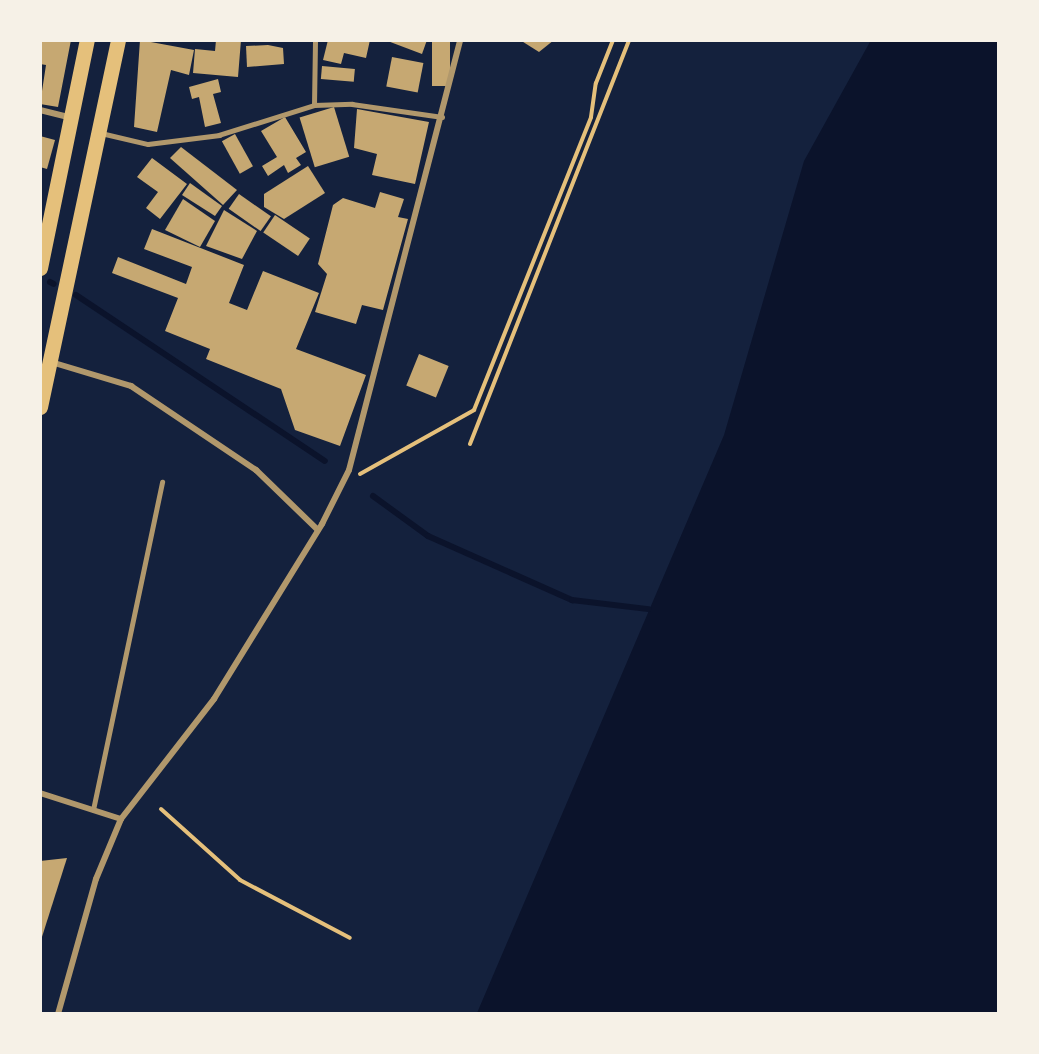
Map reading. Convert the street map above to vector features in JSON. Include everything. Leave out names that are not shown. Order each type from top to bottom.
[{"type":"main road","points":[[40,268],[87,40]]},
{"type":"main road","points":[[40,407],[118,40]]},
{"type":"street","points":[[58,1014],[96,879],[121,819],[214,699],[318,530],[349,470],[442,117],[460,40]]},
{"type":"street","points":[[40,110],[71,117]]},
{"type":"street","points":[[50,362],[131,386],[256,470],[318,530]]},
{"type":"street","points":[[40,793],[121,819]]},
{"type":"lane","points":[[314,105],[315,40]]},
{"type":"lane","points":[[99,133],[148,144],[196,138],[314,105],[352,104],[442,117]]},
{"type":"lane","points":[[93,810],[162,482]]},
{"type":"path","points":[[349,470],[359,475],[474,410],[591,117],[596,83],[613,40]]},
{"type":"path","points":[[470,444],[628,40]]},
{"type":"path","points":[[161,809],[240,880],[350,938]]},
{"type":"water","points":[[871,40],[998,41],[998,1013],[477,1013],[724,435],[804,161]]},
{"type":"building","points":[[40,40],[71,40],[58,107],[40,104],[46,65],[40,64]]},
{"type":"building","points":[[140,40],[194,50],[189,75],[171,70],[157,132],[134,127]]},
{"type":"building","points":[[216,40],[241,40],[238,77],[193,73],[195,49],[215,51]]},
{"type":"building","points":[[328,40],[370,40],[366,58],[344,53],[341,64],[323,60]]},
{"type":"building","points":[[385,40],[427,40],[422,54]]},
{"type":"building","points":[[432,40],[450,40],[450,86],[432,86]]},
{"type":"building","points":[[520,40],[554,40],[539,52]]},
{"type":"building","points":[[268,45],[283,48],[284,64],[247,67],[246,46]]},
{"type":"building","points":[[392,57],[423,63],[418,93],[386,86]]},
{"type":"building","points":[[322,66],[355,69],[354,82],[321,79]]},
{"type":"building","points":[[218,79],[221,92],[213,94],[221,123],[205,127],[199,97],[192,99],[189,87]]},
{"type":"building","points":[[334,107],[349,157],[315,167],[300,118]]},
{"type":"building","points":[[357,109],[429,122],[415,184],[372,175],[377,154],[354,148]]},
{"type":"building","points":[[285,117],[306,152],[296,158],[301,165],[288,173],[284,165],[268,176],[262,166],[277,157],[261,131]]},
{"type":"building","points":[[235,134],[253,166],[240,174],[222,141]]},
{"type":"building","points":[[40,136],[55,140],[47,169],[40,167]]},
{"type":"building","points":[[181,147],[237,190],[223,205],[170,158]]},
{"type":"building","points":[[152,158],[187,184],[160,219],[146,208],[158,192],[137,177]]},
{"type":"building","points":[[308,166],[325,193],[284,219],[264,207],[264,194]]},
{"type":"building","points":[[190,183],[222,206],[215,216],[182,195]]},
{"type":"building","points":[[380,192],[404,199],[398,217],[408,219],[383,310],[362,305],[356,324],[315,312],[327,274],[318,264],[333,205],[343,198],[375,208]]},
{"type":"building","points":[[239,194],[271,216],[261,231],[229,209]]},
{"type":"building","points":[[183,199],[215,221],[200,247],[165,230]]},
{"type":"building","points":[[224,210],[257,231],[242,259],[206,246]]},
{"type":"building","points":[[275,215],[310,238],[298,256],[263,232]]},
{"type":"building","points":[[152,229],[244,265],[229,303],[247,310],[263,271],[319,293],[296,349],[366,375],[340,446],[295,430],[281,389],[206,359],[210,349],[165,331],[178,298],[112,273],[118,257],[186,284],[192,267],[144,249]]},
{"type":"building","points":[[419,354],[449,366],[436,398],[406,386]]},
{"type":"building","points":[[67,858],[41,940],[40,940],[40,861]]},
{"type":"waterway","points":[[50,282],[54,284]]},
{"type":"waterway","points":[[76,295],[325,461]]},
{"type":"waterway","points":[[373,496],[428,536],[572,600],[648,609]]}]
